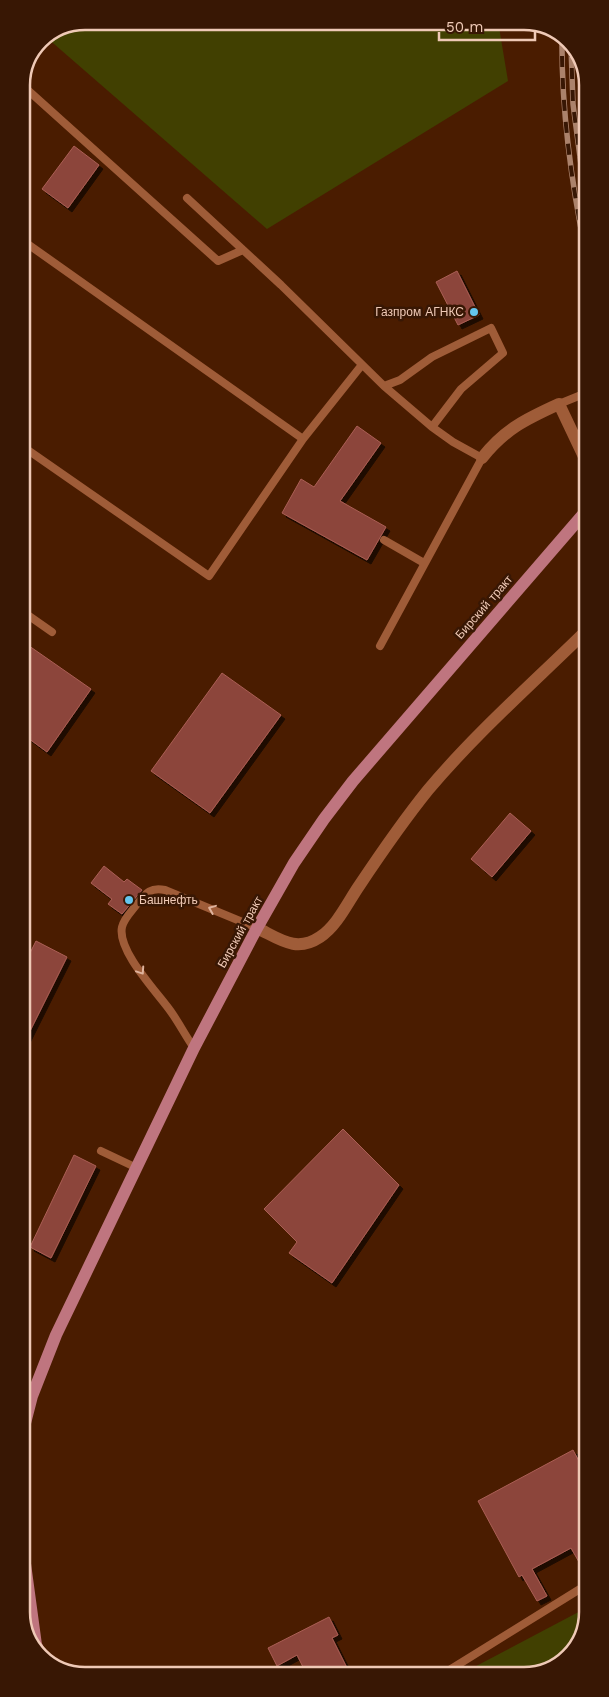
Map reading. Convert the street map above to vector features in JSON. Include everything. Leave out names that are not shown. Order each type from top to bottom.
[{"type":"main road","name":"Бирский тракт","points":[[30,1404],[56,1335],[194,1048],[257,928],[294,863],[353,781],[579,520]]},
{"type":"main road","points":[[30,1600],[35,1634]]},
{"type":"street","points":[[482,458],[495,442],[512,428],[559,404],[579,447]]},
{"type":"street","points":[[257,928],[292,944],[306,945],[322,936],[335,922],[394,832],[429,790],[488,726],[579,638]]},
{"type":"lane","points":[[30,92],[218,261],[243,250]]},
{"type":"lane","points":[[187,198],[281,285],[384,386],[432,427],[453,442],[482,458],[380,646]]},
{"type":"lane","points":[[30,246],[304,439]]},
{"type":"lane","points":[[384,386],[400,380],[432,357],[491,328],[502,353],[462,389],[432,427]]},
{"type":"lane","points":[[30,452],[209,576],[304,439],[362,366]]},
{"type":"lane","points":[[559,404],[579,396]]},
{"type":"lane","points":[[384,540],[424,563]]},
{"type":"lane","points":[[30,617],[52,632]]},
{"type":"lane","points":[[194,1048],[170,1010],[127,950],[122,938],[124,921],[148,890],[156,888],[257,928]]},
{"type":"lane","points":[[102,1151],[136,1168]]},
{"type":"lane","points":[[454,1667],[579,1590]]},
{"type":"shaded area","points":[[78,30],[500,30],[508,81],[267,229],[52,42],[57,37]]},
{"type":"shaded area","points":[[579,1612],[576,1630],[568,1646],[555,1658],[531,1667],[474,1667]]},
{"type":"building","points":[[74,146],[99,165],[68,208],[42,189]]},
{"type":"building","points":[[457,271],[479,315],[458,325],[436,282]]},
{"type":"building","points":[[357,426],[381,443],[340,501],[386,527],[367,560],[282,513],[301,479],[314,487]]},
{"type":"building","points":[[30,647],[91,689],[47,752],[30,739]]},
{"type":"building","points":[[222,673],[281,715],[210,813],[151,771]]},
{"type":"building","points":[[510,813],[531,831],[492,877],[471,859]]},
{"type":"building","points":[[104,866],[124,882],[127,879],[142,890],[122,914],[108,904],[112,899],[91,883]]},
{"type":"building","points":[[36,941],[67,957],[30,1031],[30,953]]},
{"type":"building","points":[[343,1129],[399,1185],[332,1283],[289,1253],[297,1242],[264,1209]]},
{"type":"building","points":[[74,1155],[96,1166],[51,1258],[30,1247]]},
{"type":"building","points":[[573,1450],[579,1461],[579,1562],[571,1548],[532,1569],[547,1596],[537,1601],[522,1575],[519,1577],[478,1501]]},
{"type":"building","points":[[329,1617],[338,1635],[332,1638],[346,1667],[303,1667],[297,1655],[277,1666],[268,1648]]},
{"type":"railway","points":[[562,45],[565,117],[579,216]]},
{"type":"railway","points":[[571,57],[573,104],[579,150]]},
{"type":"place","name":"Газпром АГНКС","points":[[474,312]]},
{"type":"place","name":"Башнефть","points":[[129,900]]}]
